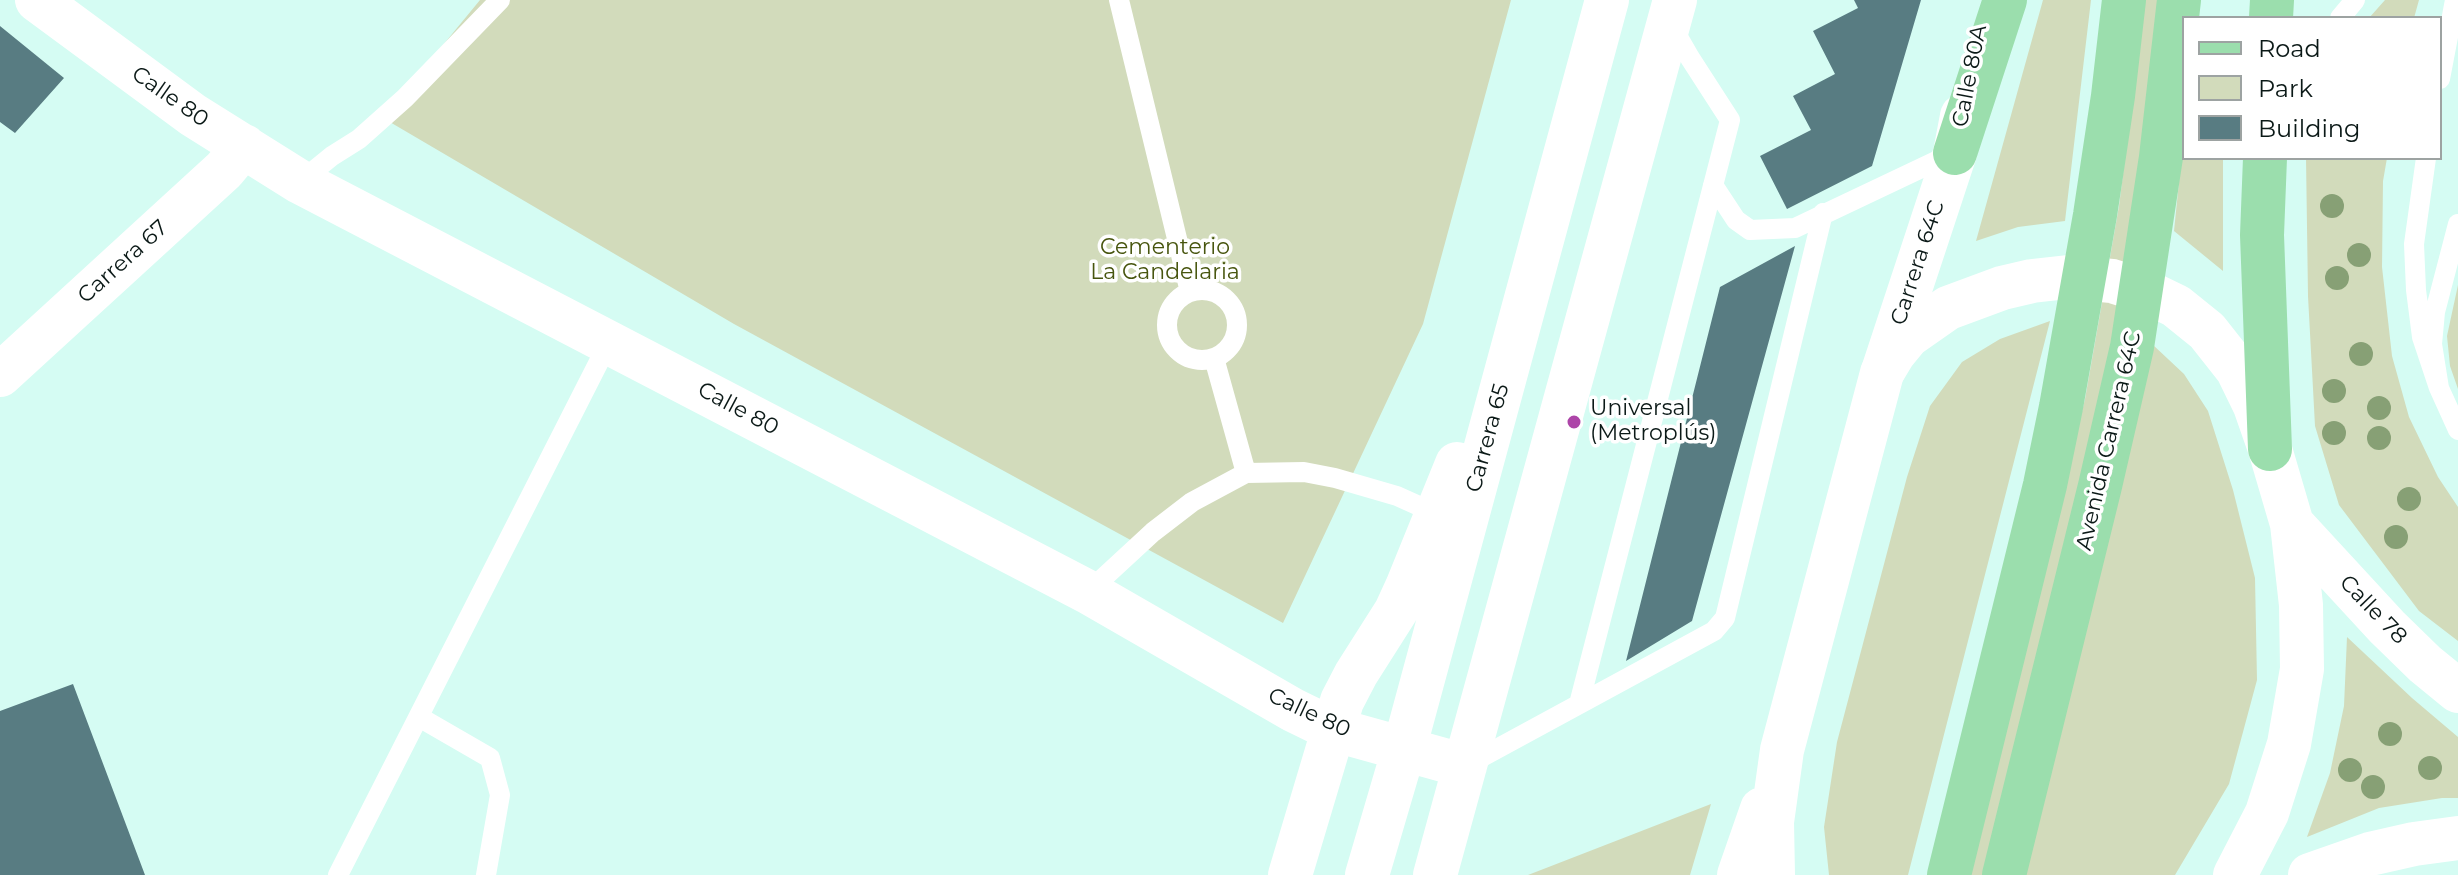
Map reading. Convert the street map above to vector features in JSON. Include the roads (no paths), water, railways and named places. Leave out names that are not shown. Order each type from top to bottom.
[{"type":"main road","name":"Calle 80","points":[[37,0],[193,115],[300,182],[1088,592],[1293,710],[1332,729],[1465,766]]},
{"type":"main road","name":"Carrera 65","points":[[1367,875],[1607,0]]},
{"type":"main road","name":"Calle 80A","points":[[1955,153],[1985,0]]},
{"type":"main road","points":[[1955,153],[2005,0]]},
{"type":"main road","points":[[1949,875],[2045,485],[2061,407],[2095,215],[2124,0]]},
{"type":"main road","name":"Avenida Carrera 64C","points":[[2004,875],[2132,347],[2161,157],[2179,0]]},
{"type":"main road","points":[[1435,875],[1672,10]]},
{"type":"main road","name":"Carrera 67","points":[[0,375],[224,170],[244,146]]},
{"type":"main road","name":"Carrera 64C","points":[[1782,750],[1882,373],[1955,153]]},
{"type":"main road","points":[[2266,162],[2262,235],[2270,449]]},
{"type":"main road","points":[[1290,875],[1342,701],[1396,611],[1533,272]]},
{"type":"main road","points":[[1882,373],[1908,336],[1948,308],[2002,288],[2068,277],[2112,281],[2147,292],[2176,306],[2207,331],[2237,369],[2255,406],[2292,524],[2301,605],[2302,669],[2289,744],[2267,813],[2235,875]]},
{"type":"main road","name":"Calle 78","points":[[2292,524],[2387,627],[2458,691]]},
{"type":"main road","points":[[1739,875],[1782,750]]},
{"type":"main road","points":[[1773,875],[1772,822],[1782,750]]},
{"type":"main road","points":[[2310,875],[2370,854],[2458,838]]},
{"type":"main road","points":[[2387,875],[2458,847]]},
{"type":"lane","points":[[300,182],[359,139],[405,98],[500,0]]},
{"type":"lane","points":[[1119,0],[1190,292]]},
{"type":"lane","points":[[2342,16],[2355,0]]},
{"type":"lane","points":[[2442,68],[2455,0]]},
{"type":"lane","points":[[1579,704],[1730,120],[1690,58],[1672,10]]},
{"type":"lane","points":[[1713,185],[1736,220],[1750,230],[1795,228],[1955,153]]},
{"type":"lane","points":[[2426,160],[2414,244],[2416,290],[2422,337],[2439,388],[2458,430]]},
{"type":"lane","points":[[1465,766],[1714,631],[1725,618],[1823,213]]},
{"type":"lane","points":[[2439,388],[2432,344],[2435,312],[2458,224]]},
{"type":"lane","points":[[1204,290],[1217,293],[1228,301],[1235,313],[1237,326],[1233,339],[1225,351],[1214,358],[1187,356],[1176,348],[1169,336],[1167,323],[1170,310],[1178,299],[1190,292],[1204,290]]},
{"type":"lane","points":[[338,875],[609,342]]},
{"type":"lane","points":[[1214,358],[1246,473]]},
{"type":"lane","points":[[1088,592],[1153,532],[1192,502],[1246,473],[1304,472],[1335,478],[1397,496],[1437,514]]},
{"type":"lane","points":[[419,717],[490,758],[500,795],[486,875]]},
{"type":"place","name":"Universal (Metroplús)","points":[[1574,422]]},
{"type":"park label","name":"Cementerio La Candelaria","points":[[1165,260]]}]
